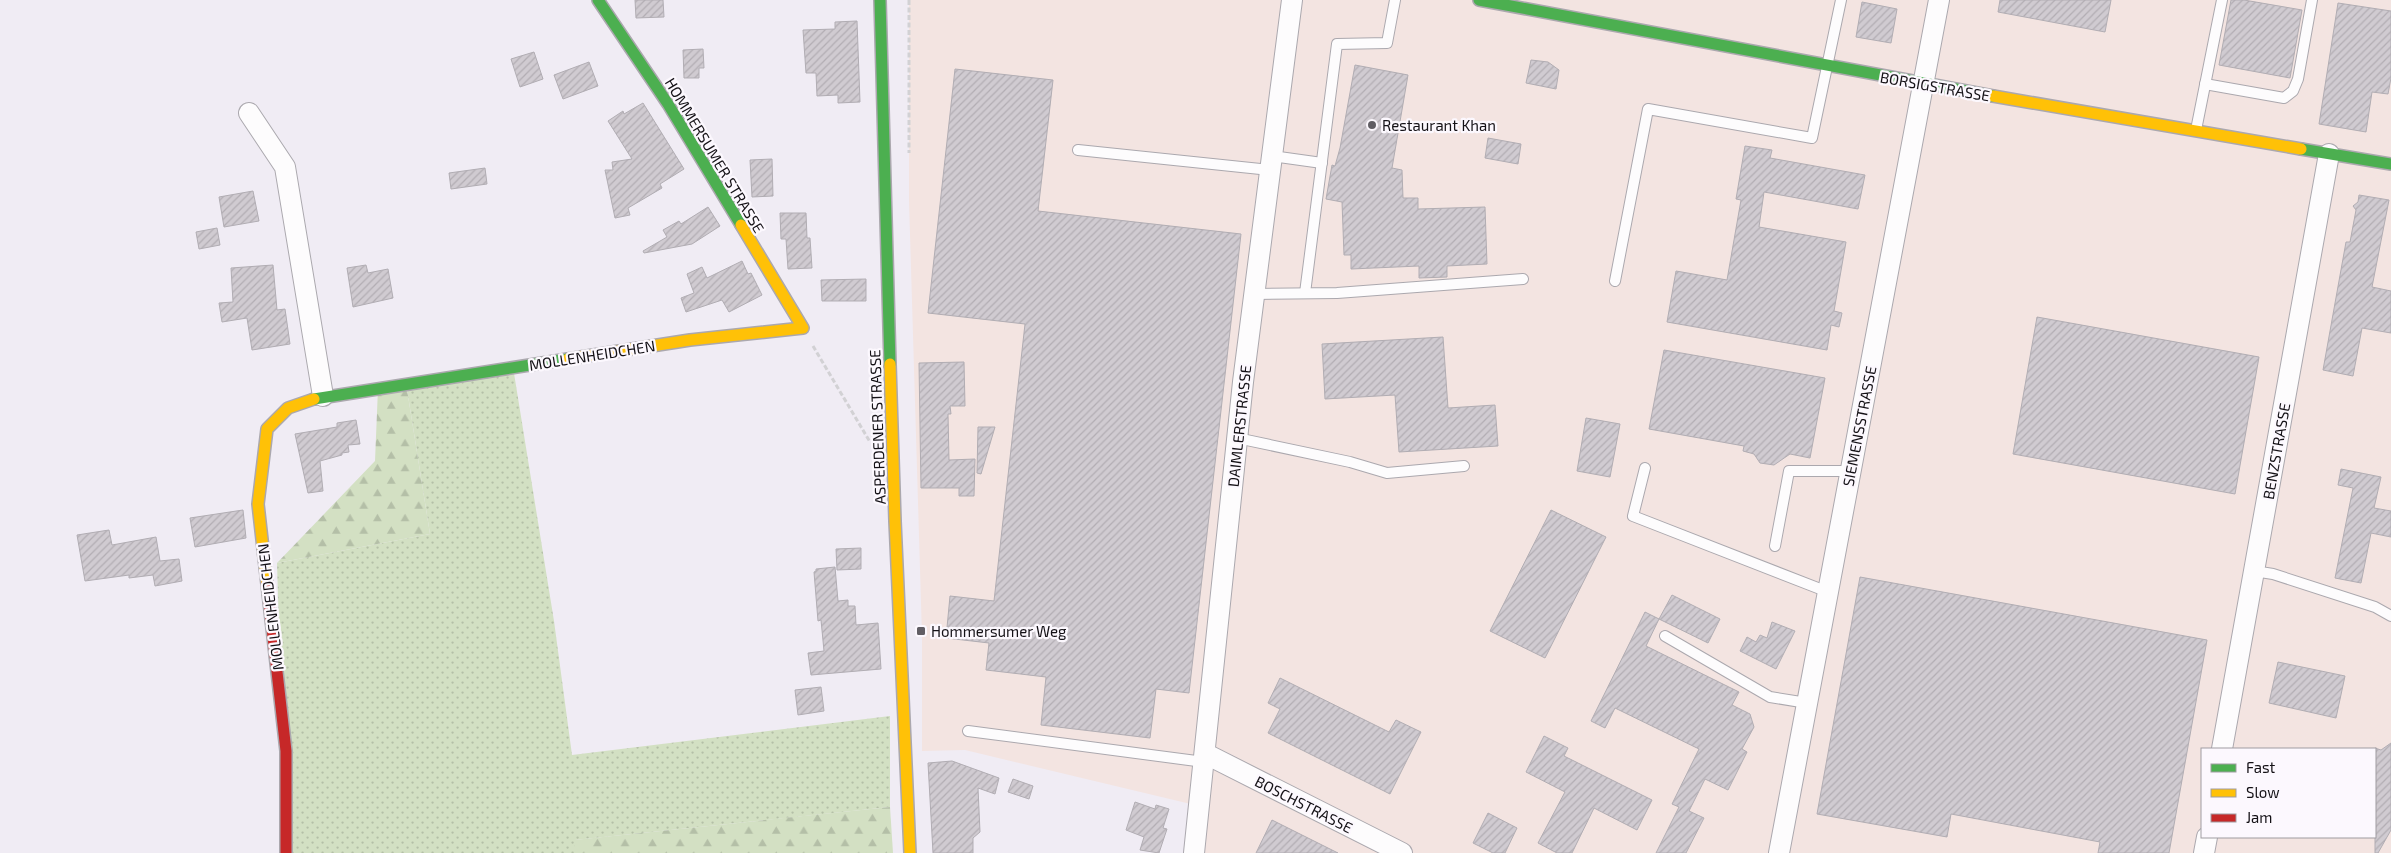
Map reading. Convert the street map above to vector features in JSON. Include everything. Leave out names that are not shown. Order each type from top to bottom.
[{"type":"street","name":"HOMMERSUMER STRASSE","points":[[598,0],[668,104],[803,328]]},
{"type":"street","name":"ASPERDENER STRASSE","points":[[880,0],[895,521],[910,853]]},
{"type":"street","points":[[881,22],[896,0]]},
{"type":"street","name":"DAIMLERSTRASSE","points":[[1194,853],[1237,438],[1292,0]]},
{"type":"street","name":"BORSIGSTRASSE","points":[[1480,0],[1923,84],[2329,154],[2390,162]]},
{"type":"street","name":"SIEMENSSTRASSE","points":[[1779,853],[1939,0]]},
{"type":"street","points":[[249,113],[285,168],[323,396]]},
{"type":"street","name":"BENZSTRASSE","points":[[2222,748],[2329,154]]},
{"type":"street","name":"MOLLENHEIDCHEN","points":[[286,853],[286,751],[258,504],[267,429],[288,408],[323,396],[690,340],[803,328]]},
{"type":"street","name":"BOSCHSTRASSE","points":[[1205,758],[1402,853]]},
{"type":"street","points":[[2204,853],[2207,838]]},
{"type":"lane","points":[[1305,293],[1337,44],[1387,43],[1395,0]]},
{"type":"lane","points":[[1615,282],[1648,109],[1812,138],[1841,0]]},
{"type":"lane","points":[[2196,131],[2222,0]]},
{"type":"lane","points":[[2205,84],[2284,98],[2293,91],[2298,80],[2312,0]]},
{"type":"lane","points":[[1078,150],[1271,163],[1322,163]]},
{"type":"lane","points":[[1254,294],[1337,293],[1523,279]]},
{"type":"lane","points":[[1237,438],[1350,462],[1387,473],[1464,466]]},
{"type":"lane","points":[[1645,468],[1633,516],[1828,592]]},
{"type":"lane","points":[[1775,546],[1789,472],[1850,471]]},
{"type":"lane","points":[[2254,572],[2282,577],[2375,607],[2391,616]]},
{"type":"lane","points":[[1665,636],[1770,697],[1807,703]]},
{"type":"lane","points":[[968,731],[1205,758]]},
{"type":"path","points":[[803,328],[871,443]]},
{"type":"shaded area","points":[[909,0],[2391,0],[2391,853],[1194,853],[1199,806],[965,750],[922,751],[922,636],[909,201]]},
{"type":"green space","points":[[513,367],[554,621],[572,755],[890,716],[890,807],[575,840],[575,853],[286,853],[277,563],[430,534],[406,383]]},
{"type":"green space","points":[[406,383],[430,534],[277,563],[375,461],[378,388]]},
{"type":"green space","points":[[890,807],[893,853],[575,853],[574,840]]},
{"type":"building","points":[[635,0],[663,0],[664,17],[636,18]]},
{"type":"building","points":[[2000,0],[2111,0],[2105,32],[1998,12]]},
{"type":"building","points":[[2231,0],[2244,0],[2302,10],[2290,78],[2219,65]]},
{"type":"building","points":[[1862,2],[1897,9],[1891,43],[1856,37]]},
{"type":"building","points":[[2338,3],[2391,11],[2391,78],[2388,94],[2372,92],[2366,132],[2319,124]]},
{"type":"building","points":[[857,21],[860,102],[838,103],[838,95],[817,96],[816,73],[806,73],[803,30],[835,29],[835,22]]},
{"type":"building","points":[[703,49],[704,68],[699,68],[699,78],[684,78],[683,50]]},
{"type":"building","points":[[534,52],[543,79],[520,87],[511,59]]},
{"type":"building","points":[[1531,60],[1548,62],[1559,70],[1556,89],[1526,83]]},
{"type":"building","points":[[589,62],[598,86],[563,99],[554,75]]},
{"type":"building","points":[[1355,65],[1408,75],[1392,168],[1402,170],[1403,198],[1418,198],[1418,209],[1485,207],[1487,264],[1447,266],[1447,277],[1419,278],[1419,266],[1351,269],[1351,255],[1344,255],[1342,202],[1326,199],[1332,165],[1335,166],[1340,148]]},
{"type":"building","points":[[955,69],[1053,80],[1038,211],[1241,234],[1189,693],[1156,689],[1150,738],[1041,725],[1046,677],[986,670],[989,643],[946,638],[950,596],[994,601],[1025,324],[928,313]]},
{"type":"building","points":[[643,103],[684,169],[660,184],[662,188],[628,208],[630,215],[615,218],[605,170],[613,170],[612,162],[632,159],[608,121],[623,111],[624,114]]},
{"type":"building","points":[[1488,138],[1521,144],[1518,164],[1485,158]]},
{"type":"building","points":[[1745,146],[1772,150],[1770,158],[1865,175],[1858,209],[1764,192],[1759,227],[1846,242],[1834,311],[1842,313],[1839,327],[1831,325],[1827,350],[1667,322],[1676,271],[1727,280],[1741,200],[1736,199]]},
{"type":"building","points":[[772,159],[773,196],[752,197],[750,160]]},
{"type":"building","points":[[485,168],[487,184],[451,189],[449,173]]},
{"type":"building","points":[[253,191],[259,221],[224,227],[219,197]]},
{"type":"building","points":[[2359,195],[2389,200],[2372,287],[2391,291],[2391,333],[2362,328],[2353,376],[2323,370],[2346,242],[2350,242],[2356,210],[2353,206],[2358,202]]},
{"type":"building","points":[[708,207],[720,226],[692,244],[644,253],[643,251],[667,237],[663,230],[679,221],[681,224]]},
{"type":"building","points":[[780,213],[806,213],[807,238],[810,238],[812,268],[788,269],[786,239],[781,239]]},
{"type":"building","points":[[217,228],[220,245],[199,249],[196,232]]},
{"type":"building","points":[[742,261],[748,274],[751,273],[762,295],[729,312],[722,300],[686,312],[681,298],[694,293],[687,274],[702,267],[707,278]]},
{"type":"building","points":[[273,265],[277,310],[285,309],[290,344],[252,350],[247,318],[222,322],[219,303],[233,302],[231,268]]},
{"type":"building","points":[[366,265],[368,273],[388,269],[393,298],[353,307],[347,268]]},
{"type":"building","points":[[866,279],[866,301],[822,301],[821,280]]},
{"type":"building","points":[[2037,317],[2259,357],[2235,494],[2013,454]]},
{"type":"building","points":[[1443,337],[1448,408],[1495,405],[1498,446],[1399,452],[1395,395],[1325,399],[1322,344]]},
{"type":"building","points":[[1664,350],[1825,378],[1810,458],[1790,454],[1774,465],[1760,463],[1754,454],[1743,451],[1744,446],[1649,429]]},
{"type":"building","points":[[964,362],[965,406],[950,406],[951,414],[948,414],[949,460],[975,459],[974,496],[959,496],[959,488],[921,488],[919,363]]},
{"type":"building","points":[[1586,418],[1620,424],[1610,477],[1577,471]]},
{"type":"building","points":[[356,420],[360,444],[348,445],[349,452],[320,461],[323,491],[308,493],[295,434],[337,427],[337,423]]},
{"type":"building","points":[[978,427],[995,427],[981,474],[977,473]]},
{"type":"building","points":[[2341,469],[2381,477],[2374,508],[2391,511],[2391,537],[2371,533],[2361,583],[2335,578],[2353,488],[2338,485]]},
{"type":"building","points":[[243,510],[246,538],[195,547],[190,518]]},
{"type":"building","points":[[1551,510],[1606,537],[1545,658],[1490,631]]},
{"type":"building","points":[[109,530],[112,545],[156,537],[160,561],[179,559],[182,581],[155,586],[153,575],[129,578],[129,575],[85,581],[77,535]]},
{"type":"building","points":[[861,548],[861,569],[837,570],[836,549]]},
{"type":"building","points":[[835,567],[838,601],[848,600],[848,606],[855,606],[856,625],[878,623],[881,669],[811,675],[808,653],[824,651],[821,620],[818,621],[814,572],[816,569]]},
{"type":"building","points":[[1860,577],[2207,640],[2169,853],[2098,853],[2100,842],[1951,814],[1947,837],[1817,814]]},
{"type":"building","points":[[1672,595],[1720,619],[1708,643],[1659,619]]},
{"type":"building","points":[[1645,612],[1659,619],[1646,646],[1739,692],[1732,705],[1750,714],[1754,727],[1742,749],[1747,752],[1728,790],[1705,779],[1689,811],[1704,818],[1686,853],[1656,853],[1679,807],[1672,804],[1699,749],[1615,708],[1605,728],[1591,721]]},
{"type":"building","points":[[1772,622],[1795,631],[1776,669],[1740,651],[1747,637],[1756,642],[1760,635],[1767,638]]},
{"type":"building","points":[[2278,662],[2345,676],[2336,718],[2269,703]]},
{"type":"building","points":[[1280,678],[1389,732],[1396,720],[1421,732],[1390,794],[1268,733],[1280,709],[1268,703]]},
{"type":"building","points":[[821,687],[824,711],[798,715],[795,690]]},
{"type":"building","points":[[1544,736],[1568,748],[1564,756],[1652,800],[1637,830],[1594,808],[1572,853],[1557,853],[1538,843],[1565,792],[1526,772]]},
{"type":"building","points":[[2391,743],[2391,830],[2378,853],[2375,853],[2376,748],[2381,750]]},
{"type":"building","points":[[952,761],[999,778],[995,794],[978,788],[980,832],[973,838],[973,853],[933,853],[928,763]]},
{"type":"building","points":[[1013,779],[1033,786],[1029,799],[1008,792]]},
{"type":"building","points":[[1135,802],[1155,809],[1156,805],[1169,809],[1163,828],[1167,829],[1159,853],[1140,850],[1144,837],[1126,830]]},
{"type":"building","points":[[1488,813],[1517,828],[1505,853],[1493,853],[1473,843]]},
{"type":"building","points":[[1272,820],[1338,853],[1256,853]]},
{"type":"traffic: fast","points":[[598,0],[668,104],[741,225]]},
{"type":"traffic: fast","points":[[880,0],[890,364]]},
{"type":"traffic: fast","points":[[1479,0],[1993,96]]},
{"type":"traffic: fast","points":[[2301,149],[2391,164]]},
{"type":"traffic: fast","points":[[314,399],[568,359]]},
{"type":"traffic: slow","points":[[1993,96],[2301,149]]},
{"type":"traffic: slow","points":[[568,359],[690,340],[803,328],[741,225]]},
{"type":"traffic: slow","points":[[890,364],[910,853]]},
{"type":"traffic: slow","points":[[267,584],[258,504],[267,429],[288,408],[314,399]]},
{"type":"traffic: jam","points":[[267,584],[286,751],[286,853]]},
{"type":"place","name":"Restaurant Khan","points":[[1372,125]]},
{"type":"place","name":"Hommersumer Weg","points":[[921,631]]}]
